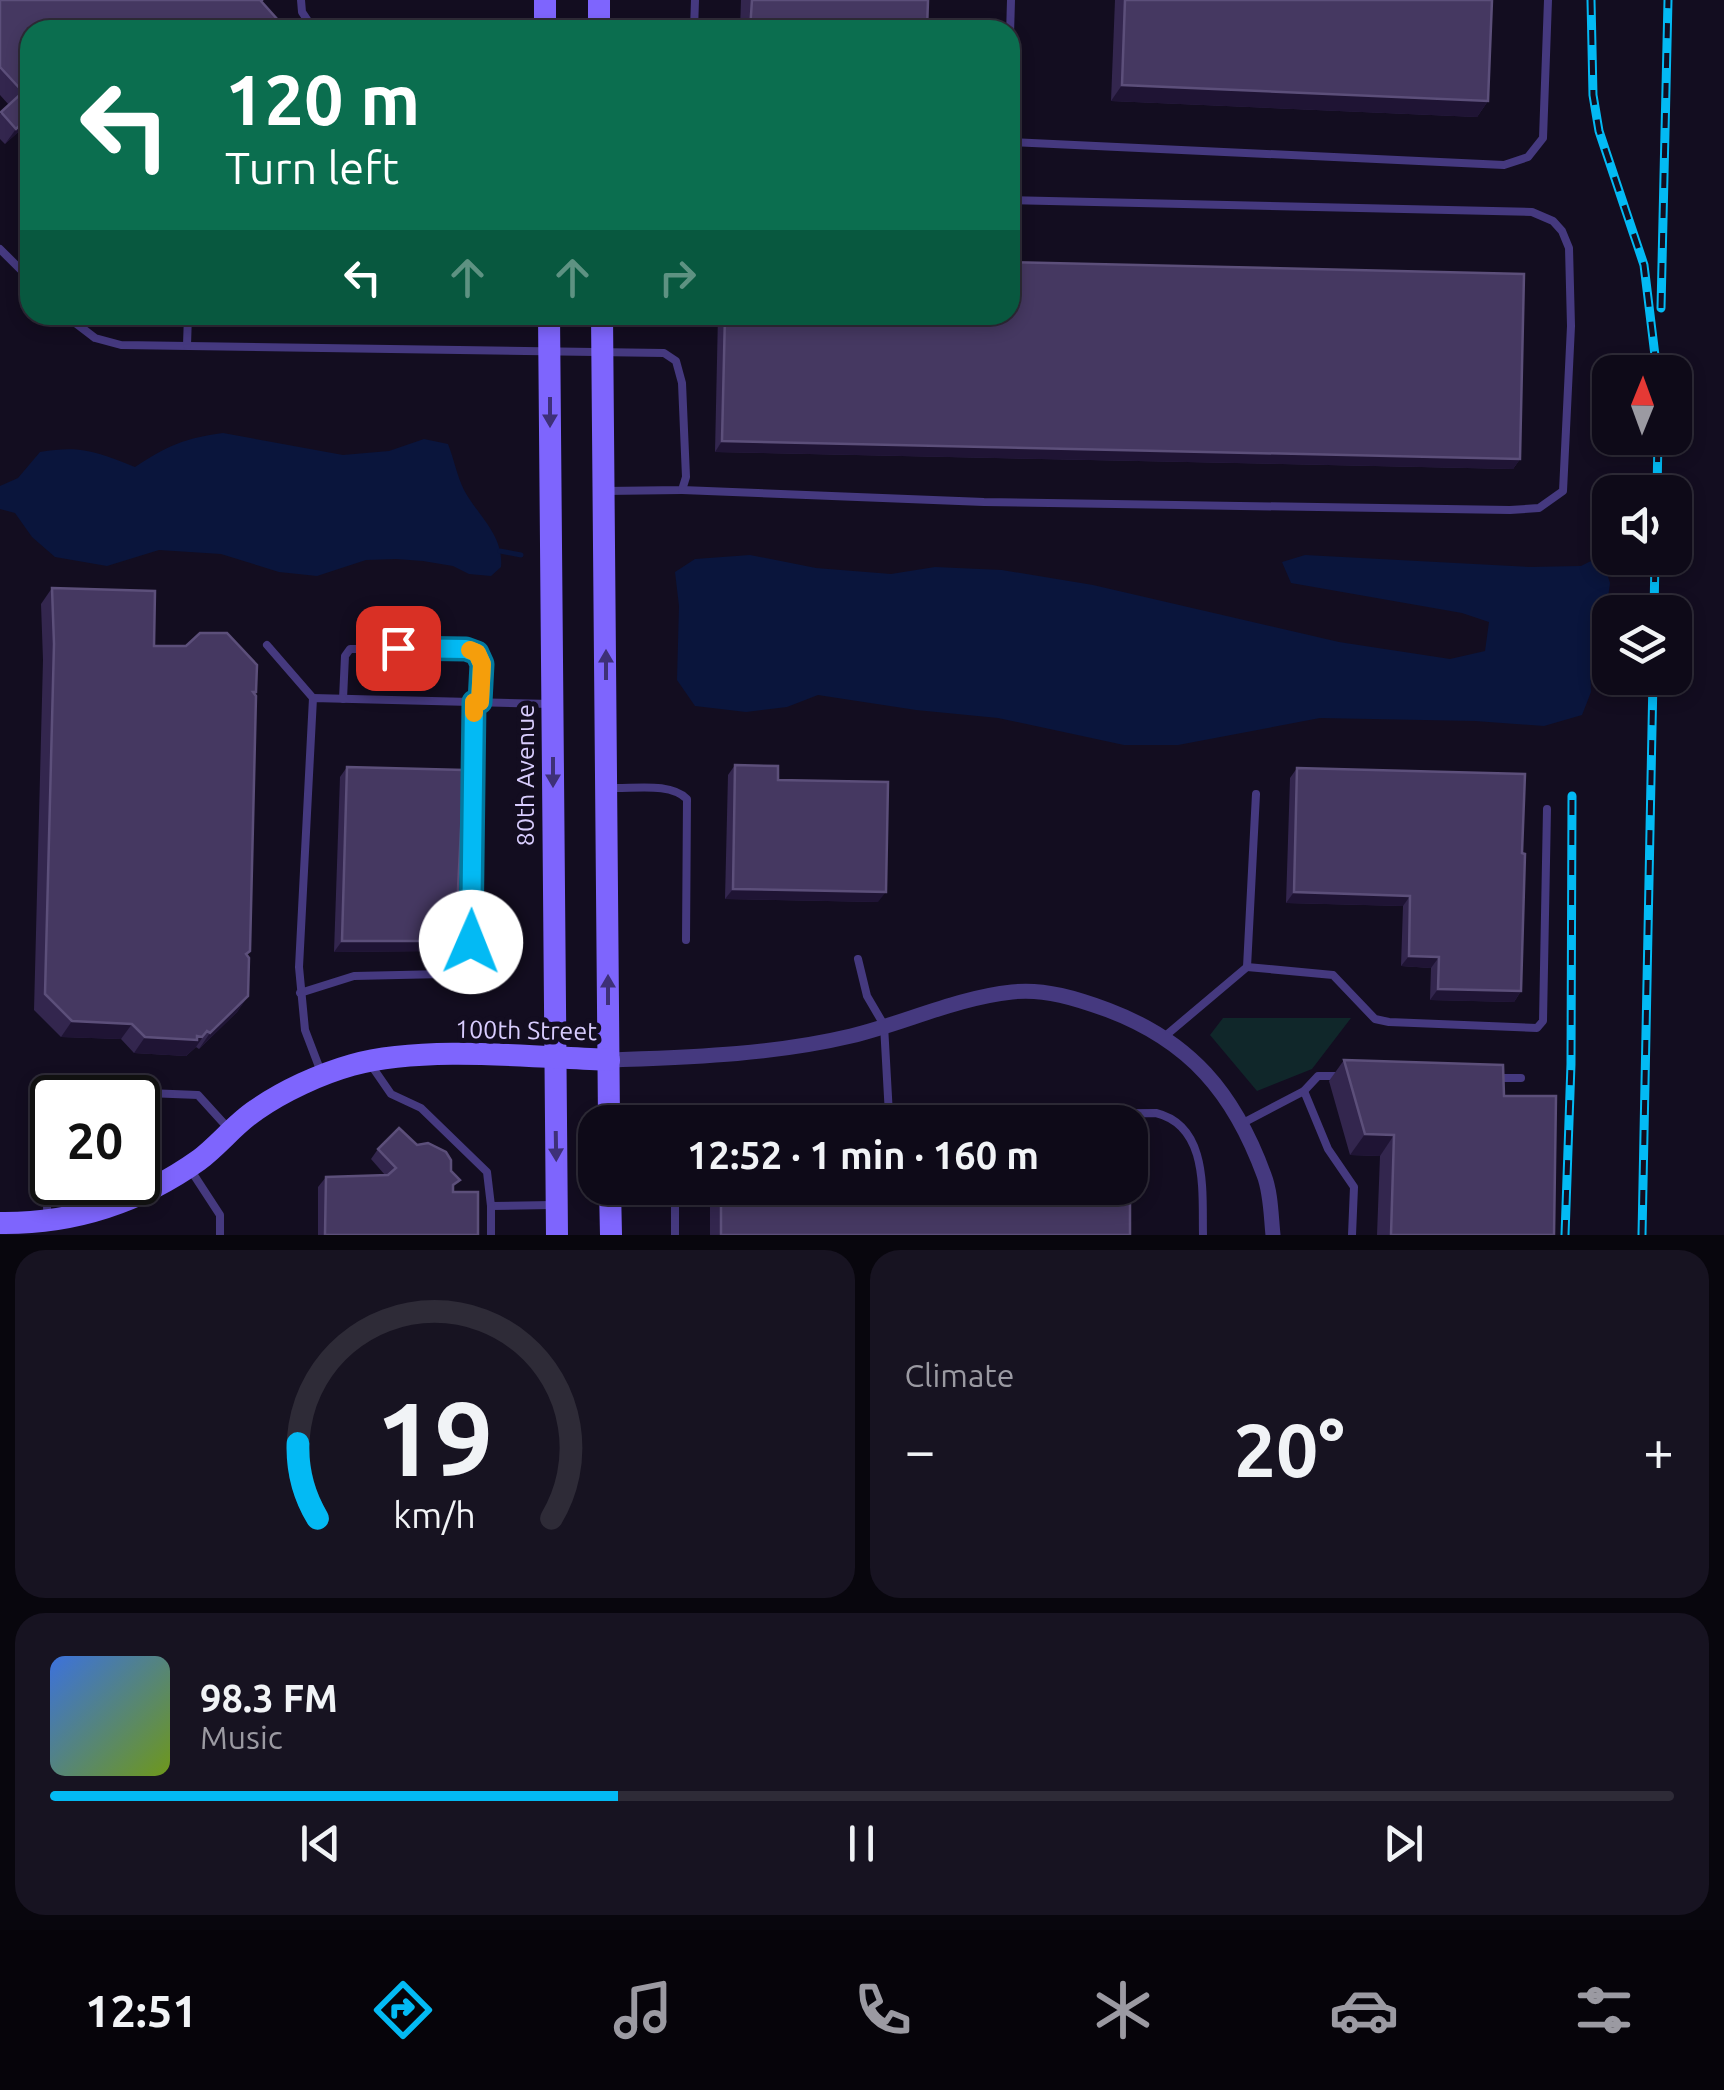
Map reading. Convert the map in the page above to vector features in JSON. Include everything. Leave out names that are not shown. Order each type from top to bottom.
[{"type":"street","name":"80th Avenue","points":[[549,325],[556,1235]]},
{"type":"street","points":[[602,325],[609,1105]]},
{"type":"street","name":"100th Street","points":[[0,1223],[40,1226],[136,1197],[188,1166],[255,1110],[323,1076],[370,1061],[401,1055],[609,1060],[736,1055],[851,1036],[966,1000],[1016,991],[1051,993],[1086,1002],[1148,1025],[1203,1067],[1241,1124],[1266,1178],[1273,1235]]},
{"type":"street","points":[[610,1205],[610,1235]]},
{"type":"lane","points":[[1020,142],[1504,165],[1528,157],[1543,138],[1548,0]]},
{"type":"lane","points":[[605,491],[682,490],[984,502],[1510,510],[1539,508],[1563,491],[1571,326],[1569,248],[1553,222],[1532,212],[1020,200]]},
{"type":"lane","points":[[0,249],[20,269]]},
{"type":"lane","points":[[78,325],[95,338],[121,345],[664,352],[676,361],[682,383],[686,477],[682,490]]},
{"type":"lane","points":[[187,345],[188,325]]},
{"type":"lane","points":[[267,644],[313,698],[300,993],[305,1030],[323,1076]]},
{"type":"lane","points":[[300,993],[354,976],[444,974],[457,967],[471,942],[477,702],[482,664],[477,653],[466,649],[350,650],[345,656],[343,699]]},
{"type":"lane","points":[[313,698],[552,704]]},
{"type":"lane","points":[[607,788],[669,790],[680,792],[687,799],[686,940]]},
{"type":"lane","points":[[1248,967],[1256,794]]},
{"type":"lane","points":[[1164,1037],[1248,967],[1334,974],[1374,1019],[1388,1022],[1537,1028],[1544,1021],[1547,809]]},
{"type":"lane","points":[[858,959],[867,996],[884,1026],[888,1105]]},
{"type":"lane","points":[[370,1061],[378,1079],[392,1094],[421,1108],[488,1172],[492,1235]]},
{"type":"lane","points":[[1241,1124],[1304,1090],[1318,1076],[1354,1076]]},
{"type":"lane","points":[[1484,1078],[1520,1078]]},
{"type":"lane","points":[[1304,1090],[1328,1149],[1354,1187],[1352,1235]]},
{"type":"lane","points":[[160,1094],[198,1096],[231,1132]]},
{"type":"lane","points":[[1148,1113],[1169,1116],[1180,1123],[1190,1138],[1199,1162],[1203,1235]]},
{"type":"lane","points":[[188,1166],[220,1215],[220,1235]]},
{"type":"lane","points":[[491,1206],[556,1205]]},
{"type":"lane","points":[[675,1205],[675,1235]]},
{"type":"green space","points":[[1223,1018],[1351,1018],[1312,1069],[1257,1091],[1210,1035]]},
{"type":"water","points":[[223,433],[343,455],[389,451],[424,439],[448,444],[464,490],[494,535],[501,567],[491,576],[423,561],[366,560],[317,576],[279,572],[221,554],[159,550],[107,566],[55,557],[32,537],[15,513],[0,509],[0,486],[18,478],[40,452],[89,451],[135,467],[177,444]]},
{"type":"water","points":[[750,555],[816,568],[891,574],[935,567],[1002,570],[1093,585],[1339,642],[1450,659],[1485,651],[1489,622],[1462,613],[1291,583],[1282,562],[1305,555],[1530,567],[1581,566],[1592,560],[1592,575],[1607,575],[1610,583],[1608,595],[1592,595],[1591,692],[1582,715],[1544,726],[1320,718],[1178,745],[1124,745],[998,718],[818,695],[787,707],[746,712],[695,706],[677,680],[679,606],[675,572],[695,559]]},
{"type":"building","points":[[0,0],[262,0],[278,20],[20,20],[20,89],[0,67]]},
{"type":"building","points":[[752,0],[928,0],[927,20],[751,20]]},
{"type":"building","points":[[1125,0],[1492,0],[1488,101],[1122,85]]},
{"type":"building","points":[[20,95],[20,125],[16,129],[1,112]]},
{"type":"building","points":[[1020,262],[1524,274],[1520,459],[722,441],[725,325],[1020,325]]},
{"type":"building","points":[[52,588],[155,591],[154,646],[186,646],[200,633],[227,633],[257,665],[253,692],[256,696],[250,951],[246,954],[248,996],[210,1033],[197,1036],[197,1040],[145,1037],[132,1024],[72,1021],[45,994]]},
{"type":"building","points":[[735,765],[778,766],[778,780],[888,782],[886,892],[733,889]]},
{"type":"building","points":[[347,767],[464,770],[456,928],[442,941],[342,941]]},
{"type":"building","points":[[1297,768],[1525,774],[1521,991],[1438,989],[1439,957],[1409,956],[1410,896],[1294,892]]},
{"type":"building","points":[[1344,1060],[1503,1065],[1504,1096],[1556,1096],[1554,1235],[1391,1235],[1394,1135],[1365,1134]]},
{"type":"building","points":[[399,1128],[417,1145],[428,1143],[446,1152],[451,1171],[460,1180],[453,1185],[453,1192],[478,1192],[478,1235],[325,1235],[326,1177],[388,1175],[396,1168],[378,1149]]},
{"type":"building","points":[[721,1205],[1130,1205],[1130,1235],[721,1235]]},
{"type":"waterway","points":[[500,551],[521,555]]},
{"type":"railway","points":[[1591,0],[1593,95],[1599,131],[1644,265],[1655,355]]},
{"type":"railway","points":[[1661,308],[1668,0]]},
{"type":"railway","points":[[1657,475],[1658,455]]},
{"type":"railway","points":[[1654,595],[1655,575]]},
{"type":"railway","points":[[1642,1235],[1653,695]]},
{"type":"railway","points":[[1565,1235],[1571,1064],[1572,796]]},
{"type":"slow traffic","points":[[470,650],[477,653],[482,664],[480,702],[474,702],[474,713]]},
{"type":"route","points":[[398,648],[466,649],[477,653],[482,664],[480,702],[474,702],[471,942]]}]
